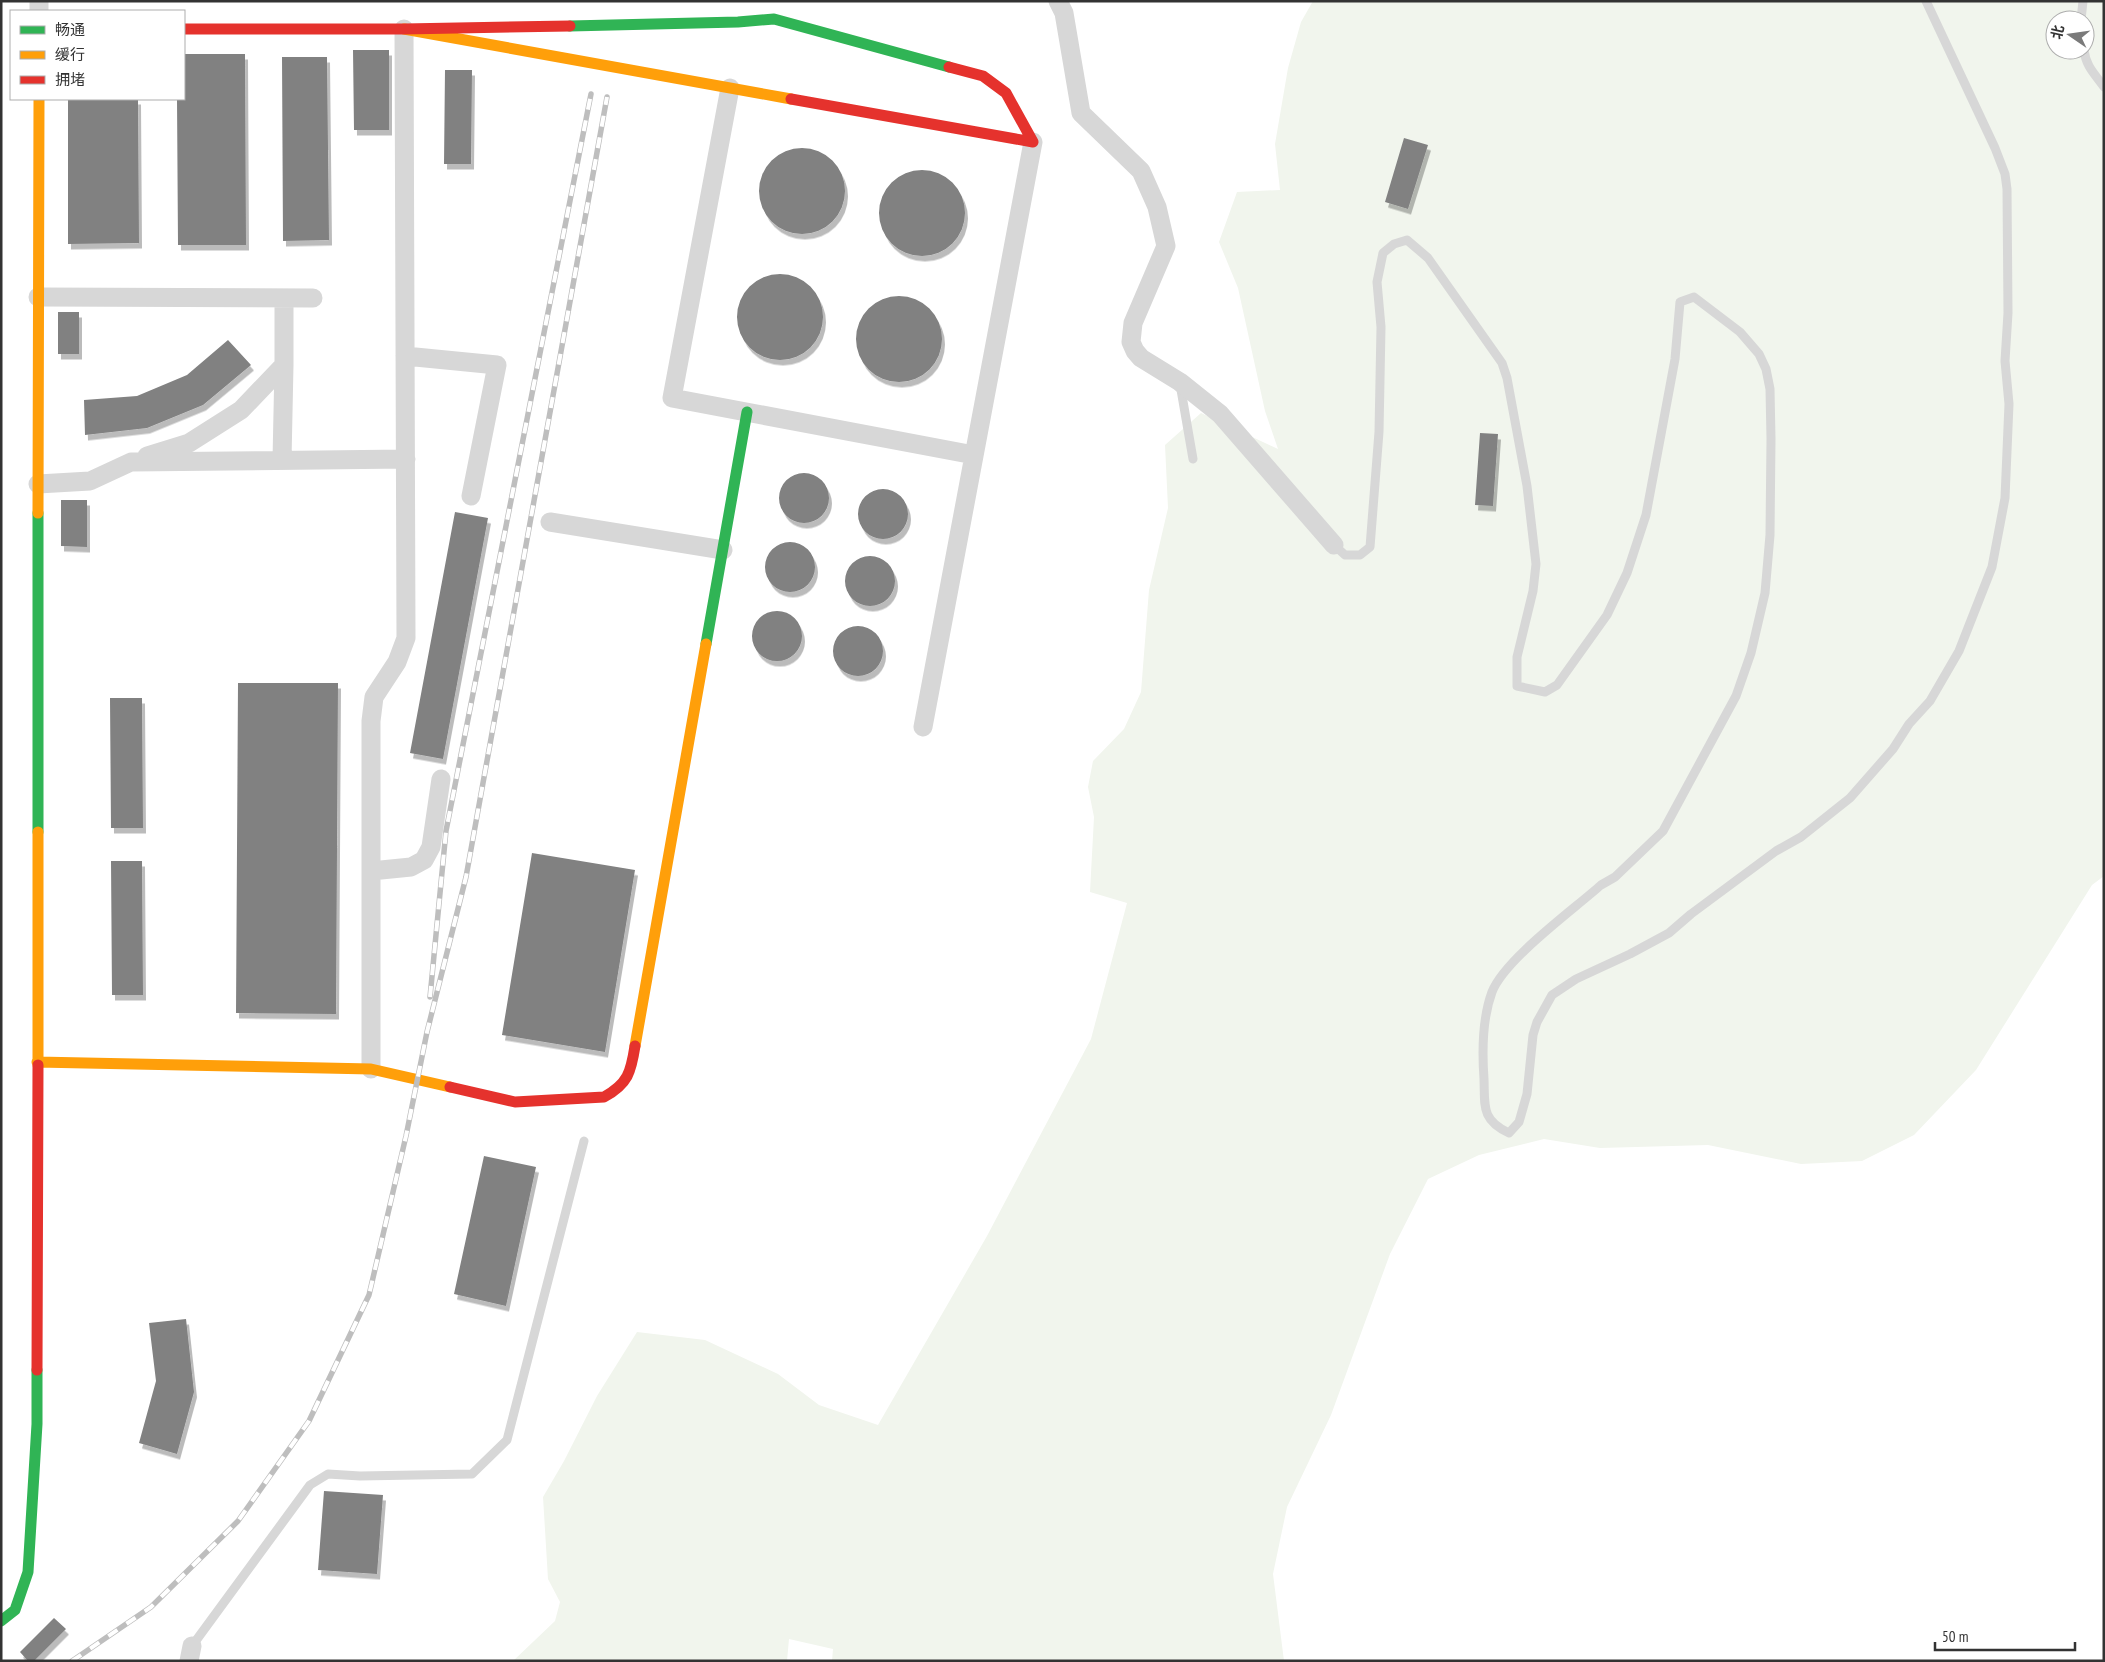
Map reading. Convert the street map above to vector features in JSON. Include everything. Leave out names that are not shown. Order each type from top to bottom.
[{"type":"street","points":[[1058,1],[1064,13],[1081,113],[1141,171],[1158,207],[1166,246],[1133,323],[1131,332],[1135,351],[1141,358],[1180,382],[1220,414],[1334,545]]},
{"type":"street","points":[[185,29],[404,30],[738,22],[774,19],[983,76],[1006,93],[1033,142],[923,728]]},
{"type":"street","points":[[404,30],[1033,142]]},
{"type":"street","points":[[371,1069],[370,722],[374,697],[397,662],[406,638],[404,30]]},
{"type":"street","points":[[730,88],[672,398],[974,455]]},
{"type":"street","points":[[1,1621],[14,1610],[28,1572],[37,1424],[39,100]]},
{"type":"street","points":[[38,297],[313,298]]},
{"type":"street","points":[[282,460],[284,298]]},
{"type":"street","points":[[406,356],[497,365],[471,496]]},
{"type":"street","points":[[38,484],[90,481],[131,462],[189,443],[241,410],[284,365]]},
{"type":"street","points":[[37,1062],[371,1069],[515,1102],[591,1099],[604,1097],[615,1091],[624,1082],[630,1071],[747,412]]},
{"type":"street","points":[[131,462],[406,459]]},
{"type":"street","points":[[550,522],[723,550]]},
{"type":"street","points":[[371,871],[411,867],[424,860],[431,847],[441,780]]},
{"type":"lane","points":[[1334,545],[1345,555],[1360,556],[1370,547],[1379,432],[1381,327],[1377,282],[1383,253],[1394,244],[1407,240],[1428,258],[1502,363],[1507,378],[1527,486],[1536,564],[1517,657],[1517,686],[1545,692],[1556,685],[1607,615],[1627,573],[1646,515],[1675,359],[1680,302],[1694,297],[1740,332],[1759,354],[1766,369],[1770,389],[1770,535],[1765,592],[1751,653],[1736,696],[1663,831],[1615,877],[1601,885],[1517,958],[1498,980],[1492,993],[1485,1022],[1483,1054],[1485,1107],[1486,1115],[1495,1127],[1509,1133],[1519,1122],[1527,1094],[1533,1035],[1537,1022],[1552,995],[1576,979],[1630,954],[1669,933],[1690,914],[1776,851],[1801,837],[1850,798],[1892,749],[1909,724],[1930,701],[1959,651],[1992,566],[2005,498],[2010,404],[2005,361],[2008,313],[2008,189],[2005,174],[1995,148],[1926,1]]},
{"type":"lane","points":[[2086,60],[2092,73],[2104,87]]},
{"type":"lane","points":[[1180,382],[1193,459]]},
{"type":"lane","points":[[191,1653],[310,1485],[328,1474],[360,1476],[472,1474],[507,1440],[584,1141]]},
{"type":"shaded area","points":[[1313,1],[2104,1],[2104,876],[2092,885],[1976,1070],[1914,1135],[1862,1161],[1801,1164],[1708,1145],[1600,1148],[1544,1139],[1479,1155],[1428,1179],[1390,1254],[1331,1415],[1287,1507],[1273,1574],[1284,1661],[832,1661],[833,1649],[789,1639],[787,1661],[513,1661],[555,1621],[560,1602],[548,1579],[543,1497],[564,1461],[597,1396],[637,1332],[705,1340],[778,1374],[819,1405],[878,1425],[987,1236],[1091,1039],[1127,903],[1090,892],[1094,817],[1088,787],[1093,761],[1124,729],[1141,692],[1149,590],[1168,508],[1165,445],[1201,413],[1278,449],[1265,411],[1238,288],[1219,242],[1237,192],[1280,190],[1275,144],[1288,68],[1301,22]]},
{"type":"building","points":[[353,50],[389,50],[389,130],[354,130]]},
{"type":"building","points":[[185,54],[245,54],[246,245],[178,245],[177,100],[185,100]]},
{"type":"building","points":[[282,57],[327,57],[329,240],[283,241]]},
{"type":"building","points":[[445,70],[472,70],[471,164],[444,164]]},
{"type":"building","points":[[68,100],[138,100],[139,243],[68,244]]},
{"type":"building","points":[[1404,138],[1428,145],[1408,209],[1385,202]]},
{"type":"building","points":[[802,148],[818,152],[832,161],[841,175],[845,191],[841,207],[832,221],[818,230],[802,234],[786,230],[772,221],[763,207],[759,191],[763,175],[772,161],[786,152]]},
{"type":"building","points":[[922,170],[938,174],[952,183],[961,197],[965,213],[961,229],[952,243],[938,252],[922,256],[906,252],[892,243],[883,229],[879,213],[883,197],[892,183],[906,174]]},
{"type":"building","points":[[780,274],[796,278],[810,287],[819,301],[823,317],[819,333],[810,347],[796,356],[780,360],[764,356],[750,347],[741,333],[737,317],[741,301],[750,287],[764,278]]},
{"type":"building","points":[[899,296],[915,300],[929,309],[938,323],[942,339],[938,355],[929,369],[915,378],[899,382],[883,378],[869,369],[860,355],[856,339],[860,323],[869,309],[883,300]]},
{"type":"building","points":[[58,312],[79,312],[79,354],[58,354]]},
{"type":"building","points":[[228,340],[251,365],[203,405],[147,428],[85,435],[84,400],[137,396],[187,375]]},
{"type":"building","points":[[1480,433],[1498,434],[1493,506],[1475,505]]},
{"type":"building","points":[[804,473],[814,475],[822,480],[827,488],[829,498],[827,508],[822,516],[814,521],[804,523],[794,521],[786,516],[781,508],[779,498],[781,488],[786,480],[794,475]]},
{"type":"building","points":[[883,489],[893,491],[901,496],[906,504],[908,514],[906,524],[901,532],[893,537],[883,539],[873,537],[865,532],[860,524],[858,514],[860,504],[865,496],[873,491]]},
{"type":"building","points":[[61,500],[87,500],[87,547],[61,546]]},
{"type":"building","points":[[455,512],[488,518],[443,759],[410,753]]},
{"type":"building","points":[[790,542],[800,544],[808,549],[813,557],[815,567],[813,577],[808,585],[800,590],[790,592],[780,590],[772,585],[767,577],[765,567],[767,557],[772,549],[780,544]]},
{"type":"building","points":[[870,556],[880,558],[888,563],[893,571],[895,581],[893,591],[888,599],[880,604],[870,606],[860,604],[852,599],[847,591],[845,581],[847,571],[852,563],[860,558]]},
{"type":"building","points":[[777,611],[787,613],[795,618],[800,626],[802,636],[800,646],[795,654],[787,659],[777,661],[767,659],[759,654],[754,646],[752,636],[754,626],[759,618],[767,613]]},
{"type":"building","points":[[858,626],[868,628],[876,633],[881,641],[883,651],[881,661],[876,669],[868,674],[858,676],[848,674],[840,669],[835,661],[833,651],[835,641],[840,633],[848,628]]},
{"type":"building","points":[[238,683],[338,683],[336,1014],[236,1013]]},
{"type":"building","points":[[110,698],[142,698],[143,828],[111,828]]},
{"type":"building","points":[[532,853],[635,870],[605,1052],[502,1035]]},
{"type":"building","points":[[111,861],[142,861],[143,995],[112,995]]},
{"type":"building","points":[[484,1156],[536,1167],[506,1306],[454,1294]]},
{"type":"building","points":[[186,1319],[194,1392],[177,1454],[139,1443],[156,1381],[149,1323]]},
{"type":"building","points":[[324,1491],[383,1495],[377,1574],[318,1570]]},
{"type":"building","points":[[54,1618],[66,1629],[34,1661],[28,1661],[20,1652]]},
{"type":"railway","points":[[430,997],[446,831],[591,94]]},
{"type":"railway","points":[[72,1661],[151,1607],[238,1521],[309,1421],[369,1295],[406,1136],[427,1032],[466,877],[607,97]]},
{"type":"traffic: fast","points":[[570,26],[738,22],[774,19],[949,67]]},
{"type":"traffic: fast","points":[[706,644],[747,412]]},
{"type":"traffic: fast","points":[[38,513],[38,832]]},
{"type":"traffic: fast","points":[[1,1621],[15,1610],[28,1572],[37,1424],[37,1370]]},
{"type":"traffic: slow","points":[[404,29],[791,99]]},
{"type":"traffic: slow","points":[[38,513],[39,100]]},
{"type":"traffic: slow","points":[[635,1046],[706,644]]},
{"type":"traffic: slow","points":[[38,832],[38,1065]]},
{"type":"traffic: slow","points":[[37,1062],[371,1069],[450,1087]]},
{"type":"traffic: jam","points":[[185,29],[404,29],[570,26]]},
{"type":"traffic: jam","points":[[791,99],[1033,142],[1006,93],[983,76],[949,67]]},
{"type":"traffic: jam","points":[[450,1087],[515,1102],[604,1097],[618,1087],[627,1076],[635,1046]]},
{"type":"traffic: jam","points":[[37,1370],[38,1065]]}]
